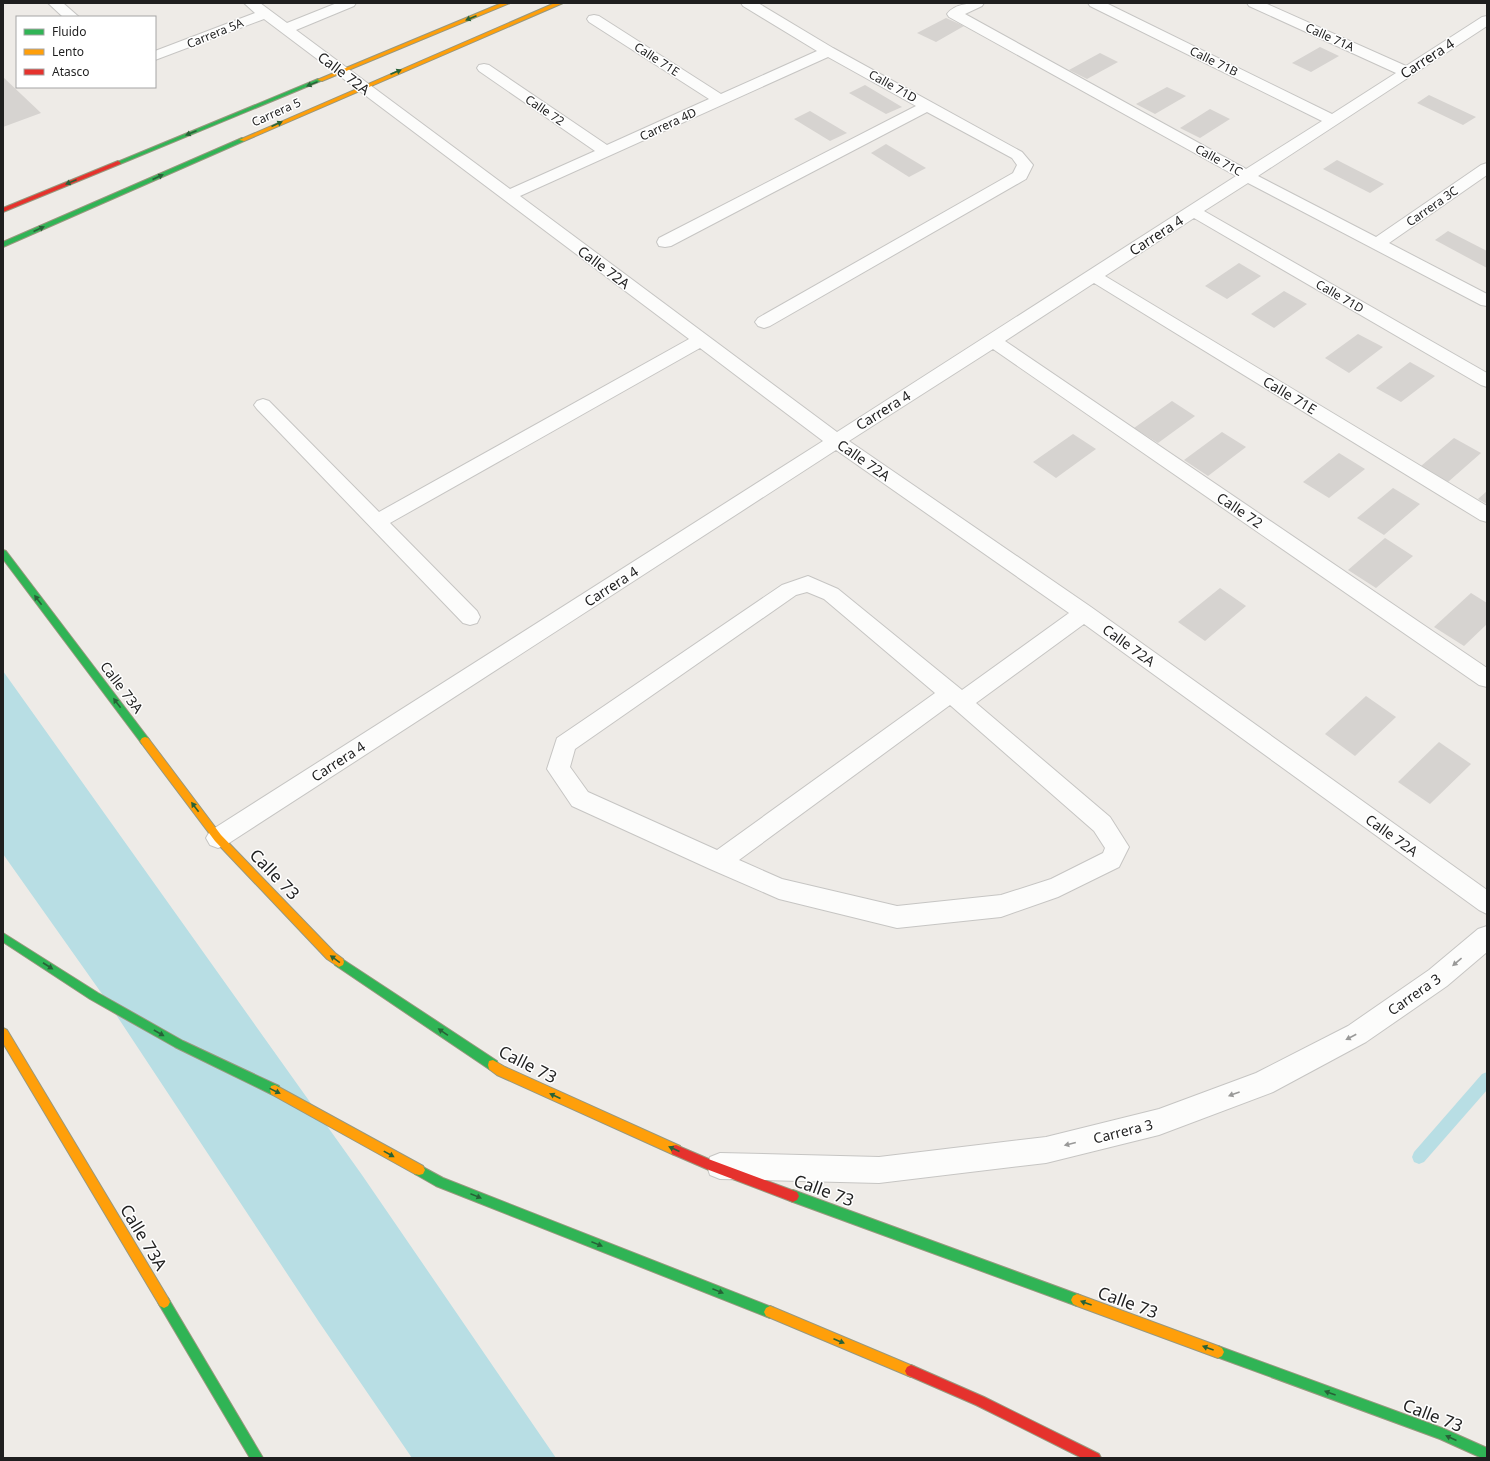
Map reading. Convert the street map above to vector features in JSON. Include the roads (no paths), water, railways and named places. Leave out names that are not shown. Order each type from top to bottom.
[{"type":"main road","name":"Carrera 5","points":[[3,210],[507,3]]},
{"type":"main road","name":"Carrera 5","points":[[3,245],[362,87],[560,3]]},
{"type":"main road","name":"Calle 73A","points":[[3,553],[218,838]]},
{"type":"main road","name":"Calle 73","points":[[218,838],[331,956],[501,1072],[709,1165],[1434,1431],[1487,1454]]},
{"type":"main road","points":[[3,937],[94,996],[180,1044],[280,1093],[440,1182],[781,1316],[980,1401],[1094,1458]]},
{"type":"main road","name":"Calle 73A","points":[[3,1033],[257,1458]]},
{"type":"street","points":[[55,3],[71,16]]},
{"type":"street","name":"Calle 72A","points":[[250,3],[836,441],[1084,613],[1487,903]]},
{"type":"street","points":[[285,29],[349,3]]},
{"type":"street","name":"Calle 71D","points":[[748,3],[927,106],[1017,154],[1025,165],[1020,176],[764,322]]},
{"type":"street","name":"Calle 71C","points":[[977,3],[954,14],[1247,176],[1487,301]]},
{"type":"street","name":"Calle 71B","points":[[1095,3],[1332,120]]},
{"type":"street","name":"Calle 71A","points":[[1254,3],[1406,72]]},
{"type":"street","name":"Carrera 5A","points":[[160,54],[265,14]]},
{"type":"street","name":"Calle 71E","points":[[594,19],[720,100]]},
{"type":"street","name":"Carrera 4","points":[[218,838],[1094,276],[1487,20]]},
{"type":"street","name":"Carrera 4D","points":[[508,196],[828,50]]},
{"type":"street","name":"Calle 72","points":[[484,68],[607,152]]},
{"type":"street","points":[[665,242],[927,106]]},
{"type":"street","name":"Carrera 3C","points":[[1377,244],[1487,168]]},
{"type":"street","name":"Calle 71D","points":[[1193,211],[1487,381]]},
{"type":"street","name":"Calle 71E","points":[[1094,276],[1487,515]]},
{"type":"street","points":[[378,521],[701,340]]},
{"type":"street","name":"Calle 72","points":[[993,341],[1487,679]]},
{"type":"street","points":[[263,405],[378,521],[470,617]]},
{"type":"street","points":[[808,584],[831,594],[956,698],[1102,824],[1117,847],[1111,860],[1058,887],[1001,906],[897,917],[779,889],[580,799],[558,769],[565,744],[789,590],[808,584]]},
{"type":"street","points":[[718,862],[956,698],[1015,664],[1084,613]]},
{"type":"street","name":"Carrera 3","points":[[709,1165],[879,1170],[1046,1150],[1159,1122],[1264,1083],[1357,1034],[1438,978],[1487,937]]},
{"type":"water","points":[[3,671],[362,1175],[556,1458],[412,1458],[319,1322],[107,1001],[3,854]]},
{"type":"waterway","points":[[1419,1157],[1487,1079]]}]
